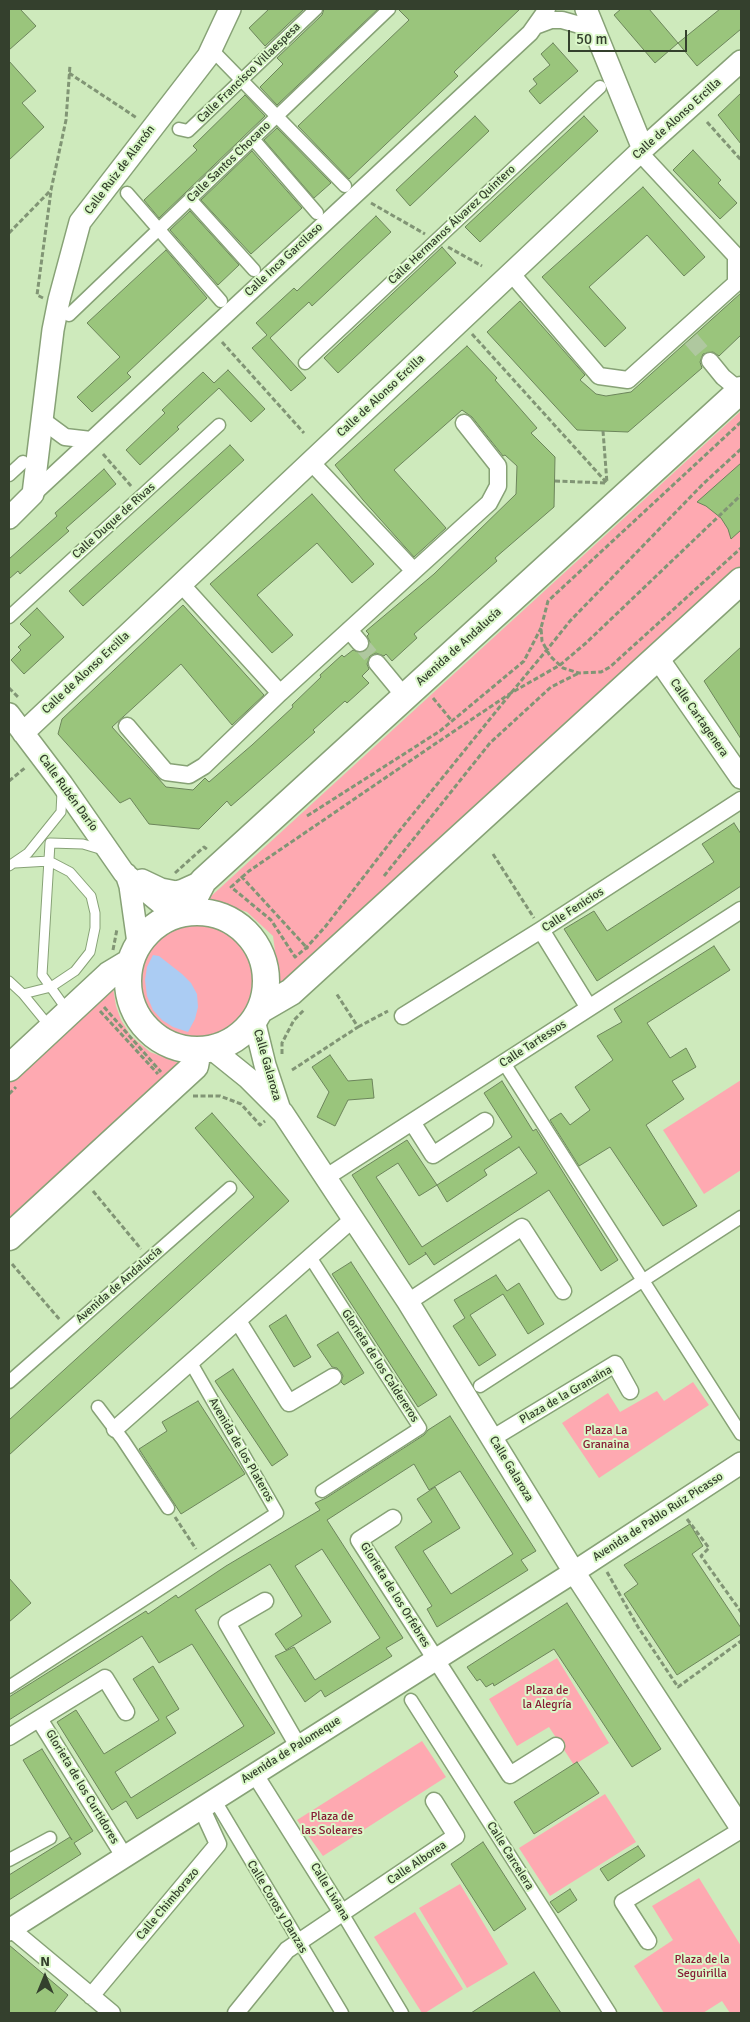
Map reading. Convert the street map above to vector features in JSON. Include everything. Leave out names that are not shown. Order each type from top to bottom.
[{"type":"main road","name":"Avenida de Andalucía","points":[[181,913],[203,881],[416,694],[741,390]]},
{"type":"main road","points":[[125,954],[127,984],[131,1005],[142,1024],[158,1039],[177,1048],[205,1050],[236,1039],[257,1015],[291,992],[741,581]]},
{"type":"main road","points":[[9,1068],[109,975],[125,954],[154,926],[181,913],[208,912],[228,919],[250,937],[258,948],[265,968],[266,989],[257,1015]]},
{"type":"main road","points":[[9,1237],[195,1066],[205,1050]]},
{"type":"street","name":"Calle Ruiz de Alarcón","points":[[33,494],[58,304],[80,222],[208,56],[230,9]]},
{"type":"street","name":"Calle Francisco Villaespesa","points":[[178,130],[188,131],[316,9]]},
{"type":"street","name":"Calle Santos Chocano","points":[[69,315],[389,9]]},
{"type":"street","name":"Calle Inca Garcilaso","points":[[33,494],[535,26],[547,9]]},
{"type":"street","points":[[511,273],[599,376],[628,380],[688,334],[736,283],[736,256],[641,150],[586,9]]},
{"type":"street","name":"Calle Inca Garcilaso","points":[[535,26],[551,20],[562,20],[594,29]]},
{"type":"street","points":[[217,55],[345,186]]},
{"type":"street","name":"Calle de Alonso Ercilla","points":[[23,733],[641,150],[741,61]]},
{"type":"street","name":"Calle Hermanos Álvarez Quintero","points":[[305,363],[600,87]]},
{"type":"street","points":[[253,139],[316,213]]},
{"type":"street","points":[[127,193],[221,301]]},
{"type":"street","points":[[190,199],[254,270]]},
{"type":"street","points":[[710,361],[723,377],[741,390]]},
{"type":"street","points":[[42,420],[65,437],[91,440]]},
{"type":"street","points":[[127,726],[166,772],[189,775],[204,766],[280,693],[488,503],[498,486],[498,466],[464,423]]},
{"type":"street","name":"Calle Duque de Rivas","points":[[9,617],[219,425]]},
{"type":"street","points":[[9,475],[23,462]]},
{"type":"street","points":[[311,462],[414,571]]},
{"type":"street","points":[[9,518],[33,494]]},
{"type":"street","points":[[181,584],[280,693]]},
{"type":"street","points":[[349,630],[360,643]]},
{"type":"street","name":"Calle Cartagenera","points":[[657,657],[741,778]]},
{"type":"street","points":[[377,663],[416,694]]},
{"type":"street","name":"Calle Rubén Darío","points":[[9,714],[126,874],[130,886],[125,954]]},
{"type":"street","name":"Calle Fenicios","points":[[400,1011],[741,800]]},
{"type":"street","points":[[126,874],[169,891],[183,890],[203,881]]},
{"type":"street","name":"Calle Rubén Darío","points":[[126,874],[181,913]]},
{"type":"street","name":"Calle Tartessos","points":[[325,1178],[741,910]]},
{"type":"street","points":[[538,924],[589,1008]]},
{"type":"street","name":"Calle Galaroza","points":[[257,1015],[265,1065],[280,1109]]},
{"type":"street","name":"Calle Galaroza","points":[[205,1050],[248,1078],[280,1109],[408,1302],[574,1572],[741,1829]]},
{"type":"street","points":[[504,1063],[741,1434]]},
{"type":"street","points":[[412,1122],[433,1155],[484,1121]]},
{"type":"street","name":"Avenida de Andalucía","points":[[9,1382],[230,1188]]},
{"type":"street","points":[[480,1386],[741,1217]]},
{"type":"street","points":[[115,1429],[353,1219]]},
{"type":"street","points":[[408,1302],[522,1227],[563,1291]]},
{"type":"street","name":"Glorieta de los Caldereros","points":[[310,1257],[420,1428],[322,1491]]},
{"type":"street","points":[[238,1321],[289,1403],[333,1377]]},
{"type":"street","name":"Avenida de los Plateros","points":[[9,1688],[277,1513],[191,1363]]},
{"type":"street","name":"Plaza de la Granaína","points":[[493,1438],[614,1364],[630,1391]]},
{"type":"street","points":[[98,1407],[168,1508]]},
{"type":"street","name":"Avenida de Pablo Ruiz Picasso","points":[[574,1572],[741,1463]]},
{"type":"street","name":"Glorieta de los Orfebres","points":[[393,1518],[359,1540],[436,1659]]},
{"type":"street","name":"Avenida de Palomeque","points":[[10,1929],[574,1572]]},
{"type":"street","points":[[265,1600],[227,1623],[298,1746]]},
{"type":"street","points":[[436,1659],[510,1775],[556,1746]]},
{"type":"street","name":"Glorieta de los Curtidores","points":[[9,1737],[105,1678],[126,1712]]},
{"type":"street","name":"Calle Carcelera","points":[[411,1700],[610,2013]]},
{"type":"street","name":"Glorieta de los Curtidores","points":[[39,1718],[124,1856]]},
{"type":"street","name":"Calle Liviana","points":[[254,1774],[342,1913],[402,2013]]},
{"type":"street","name":"Calle Alborea","points":[[342,1913],[456,1836],[434,1801]]},
{"type":"street","name":"Calle Coros y Danzas","points":[[207,1803],[299,1942],[342,2013]]},
{"type":"street","name":"Calle Chimborazo","points":[[91,1996],[218,1844],[207,1803]]},
{"type":"street","points":[[648,1941],[623,1902],[741,1829]]},
{"type":"street","points":[[9,1860],[50,1838]]},
{"type":"street","points":[[236,2013],[287,1950],[342,1913]]},
{"type":"street","points":[[10,1929],[112,2013]]},
{"type":"lane","points":[[12,865],[28,853],[44,830],[61,812],[62,784]]},
{"type":"lane","points":[[60,1021],[51,987],[42,975],[50,843],[83,844],[110,852]]},
{"type":"lane","points":[[12,865],[48,861],[70,872],[90,896],[95,913],[95,928],[90,952],[75,971],[51,987],[23,994]]},
{"type":"lane","points":[[9,981],[23,994],[60,1021]]},
{"type":"path","points":[[50,303],[37,295],[51,190],[66,120],[70,65]]},
{"type":"path","points":[[69,73],[137,118]]},
{"type":"path","points":[[707,122],[741,160]]},
{"type":"path","points":[[9,233],[51,190]]},
{"type":"path","points":[[472,334],[607,483]]},
{"type":"path","points":[[222,342],[304,433]]},
{"type":"path","points":[[306,817],[440,731],[524,661],[541,628],[548,601],[741,422]]},
{"type":"path","points":[[603,431],[607,483]]},
{"type":"path","points":[[253,861],[231,887],[270,920],[295,957],[306,948],[358,886],[392,840],[570,621],[696,491],[741,449]]},
{"type":"path","points":[[102,454],[141,496]]},
{"type":"path","points":[[555,481],[607,483]]},
{"type":"path","points":[[234,878],[240,876],[511,693],[560,665],[586,643],[741,495]]},
{"type":"path","points":[[381,881],[490,743],[550,687],[579,673],[601,672],[610,667],[741,548]]},
{"type":"path","points":[[541,628],[542,641],[550,656],[560,665],[579,673]]},
{"type":"path","points":[[416,694],[452,721]]},
{"type":"path","points":[[9,781],[40,755]]},
{"type":"path","points":[[167,874],[174,873],[204,847],[212,855]]},
{"type":"path","points":[[492,854],[538,924]]},
{"type":"path","points":[[240,876],[310,952],[299,959]]},
{"type":"path","points":[[117,927],[113,949],[125,954]]},
{"type":"path","points":[[336,993],[358,1027]]},
{"type":"path","points":[[101,1004],[163,1075]]},
{"type":"path","points":[[101,1011],[158,1074],[157,1076]]},
{"type":"path","points":[[292,1070],[358,1027],[400,1011]]},
{"type":"path","points":[[94,1191],[150,1259]]},
{"type":"path","points":[[12,1264],[68,1330]]},
{"type":"path","points":[[168,1508],[204,1560]]},
{"type":"path","points":[[685,1520],[688,1518],[709,1548],[701,1556],[741,1612]]},
{"type":"path","points":[[612,1568],[607,1572],[638,1627],[678,1687],[741,1641]]},
{"type":"green space","points":[[741,411],[741,566],[280,988],[273,936],[247,912],[208,899]]},
{"type":"green space","points":[[196,925],[217,929],[236,941],[248,960],[252,981],[248,1002],[236,1021],[217,1033],[196,1037],[175,1033],[156,1021],[144,1002],[140,981],[144,960],[156,941],[175,929]]},
{"type":"green space","points":[[112,982],[116,1006],[121,1020],[131,1036],[150,1052],[187,1066],[9,1229],[9,1082]]},
{"type":"green space","points":[[741,1080],[741,1170],[704,1194],[663,1130]]},
{"type":"green space","name":"Plaza La Granaina","points":[[693,1382],[709,1405],[599,1478],[562,1423],[608,1393],[620,1412],[657,1391],[664,1401]]},
{"type":"green space","name":"Plaza de la Alegría","points":[[557,1658],[609,1743],[574,1765],[549,1727],[517,1746],[489,1699]]},
{"type":"green space","name":"Plaza de las Soleares","points":[[422,1741],[446,1777],[323,1856],[297,1820]]},
{"type":"green space","points":[[605,1794],[636,1842],[550,1896],[519,1848]]},
{"type":"green space","name":"Plaza de la Seguirilla","points":[[699,1878],[741,1946],[741,2013],[730,2013],[722,2001],[703,2013],[664,2013],[634,1966],[673,1940],[652,1906]]},
{"type":"green space","points":[[460,1884],[508,1964],[467,1988],[419,1908]]},
{"type":"green space","points":[[415,1912],[463,1989],[425,2013],[422,2013],[374,1937]]},
{"type":"water","points":[[153,955],[159,956],[182,974],[191,983],[197,994],[198,1007],[195,1019],[188,1032],[173,1027],[162,1020],[153,1010],[147,996],[145,980],[147,967]]},
{"type":"building","points":[[9,9],[20,9],[36,26],[9,50]]},
{"type":"building","points":[[269,9],[304,9],[265,46],[249,28]]},
{"type":"building","points":[[324,9],[378,9],[277,105],[260,87],[283,64],[277,58],[322,15]]},
{"type":"building","points":[[398,9],[520,9],[454,72],[458,76],[349,179],[298,126],[409,20]]},
{"type":"building","points":[[621,9],[649,9],[678,43],[655,63],[614,15]]},
{"type":"building","points":[[720,9],[741,9],[741,29],[697,66],[678,43]]},
{"type":"building","points":[[553,43],[578,71],[540,104],[529,91],[537,84],[533,79],[550,65],[541,54]]},
{"type":"building","points":[[9,61],[36,91],[22,103],[44,127],[9,160]]},
{"type":"building","points":[[741,93],[741,144],[718,115]]},
{"type":"building","points":[[245,95],[265,116],[159,218],[144,200],[197,150],[193,146]]},
{"type":"building","points":[[475,116],[489,131],[410,206],[396,190]]},
{"type":"building","points":[[584,116],[598,131],[480,242],[465,227]]},
{"type":"building","points":[[277,128],[331,183],[314,198],[264,140]]},
{"type":"building","points":[[693,150],[721,180],[718,183],[737,203],[720,219],[673,170]]},
{"type":"building","points":[[252,151],[302,208],[251,254],[201,200]]},
{"type":"building","points":[[643,187],[705,257],[684,276],[647,235],[589,287],[626,328],[605,347],[542,277]]},
{"type":"building","points":[[190,211],[239,265],[218,285],[170,230]]},
{"type":"building","points":[[376,216],[391,232],[312,306],[309,302],[270,338],[306,378],[291,391],[252,348],[267,335],[256,323],[294,288],[297,291]]},
{"type":"building","points":[[442,247],[456,263],[338,373],[324,358]]},
{"type":"building","points":[[166,250],[207,298],[127,373],[131,377],[92,412],[77,397],[120,357],[87,323]]},
{"type":"building","points":[[741,293],[741,335],[719,356],[713,352],[703,354],[700,362],[702,368],[628,432],[577,430],[487,332],[520,301],[585,375],[580,380],[596,394],[606,396],[631,392]]},
{"type":"building","points":[[467,346],[497,378],[495,380],[537,428],[531,433],[555,457],[554,507],[495,558],[497,561],[414,634],[417,638],[392,661],[386,654],[384,656],[376,653],[370,656],[367,664],[369,669],[362,676],[369,683],[347,703],[345,701],[313,730],[315,732],[231,806],[227,801],[199,829],[149,824],[130,798],[120,803],[58,734],[62,719],[183,605],[264,695],[232,725],[181,664],[112,727],[166,787],[193,790],[205,778],[209,782],[252,745],[293,707],[292,705],[321,677],[320,675],[342,655],[344,657],[353,650],[361,653],[367,650],[370,642],[367,636],[369,634],[366,631],[434,574],[516,494],[517,466],[505,455],[503,456],[472,417],[462,410],[394,470],[446,528],[414,557],[363,500],[335,465]]},
{"type":"building","points":[[228,370],[265,409],[251,422],[219,388],[140,465],[126,450],[165,413],[162,410],[203,372],[214,383]]},
{"type":"building","points":[[230,445],[244,460],[83,606],[69,591]]},
{"type":"building","points":[[741,463],[741,530],[731,539],[728,529],[721,518],[706,506],[697,502]]},
{"type":"building","points":[[104,469],[116,484],[66,528],[69,531],[20,574],[18,571],[9,579],[9,559],[57,516],[55,513]]},
{"type":"building","points":[[312,494],[374,564],[352,583],[317,543],[257,595],[293,635],[272,653],[210,584]]},
{"type":"building","points":[[37,608],[64,637],[24,674],[11,660],[21,650],[18,647],[31,635],[20,624]]},
{"type":"building","points":[[741,647],[741,739],[704,681]]},
{"type":"building","points":[[734,823],[741,834],[741,886],[597,981],[564,929],[594,911],[607,931],[714,862],[702,844]]},
{"type":"building","points":[[714,946],[730,970],[647,1023],[670,1058],[686,1048],[696,1067],[672,1081],[684,1099],[646,1125],[697,1206],[663,1226],[610,1147],[579,1166],[550,1120],[561,1113],[570,1125],[590,1110],[575,1087],[613,1060],[597,1036],[622,1022],[614,1009]]},
{"type":"building","points":[[330,1055],[348,1081],[372,1079],[374,1098],[348,1100],[335,1126],[317,1117],[329,1092],[312,1067]]},
{"type":"building","points":[[502,1081],[533,1131],[536,1129],[618,1260],[601,1271],[549,1190],[434,1265],[425,1252],[426,1254],[409,1265],[352,1175],[407,1140],[437,1185],[512,1137],[484,1093]],"holes":[[[519,1147],[537,1173],[422,1247],[376,1177],[398,1163],[419,1196],[437,1185],[447,1202],[487,1175],[484,1170]]]},
{"type":"building","points":[[212,1113],[289,1201],[9,1455],[9,1420],[254,1197],[195,1128]]},
{"type":"building","points":[[351,1262],[437,1395],[418,1407],[332,1274]]},
{"type":"building","points":[[496,1275],[507,1291],[519,1283],[544,1324],[528,1334],[503,1294],[470,1315],[496,1355],[479,1366],[453,1326],[465,1318],[454,1300]]},
{"type":"building","points":[[286,1315],[311,1357],[294,1367],[269,1326]]},
{"type":"building","points":[[338,1332],[364,1373],[344,1385],[341,1382],[343,1376],[341,1372],[337,1368],[332,1367],[317,1345]]},
{"type":"building","points":[[233,1369],[288,1455],[272,1466],[215,1381]]},
{"type":"building","points":[[198,1401],[245,1474],[181,1514],[139,1449],[167,1431],[162,1422]]},
{"type":"building","points":[[450,1416],[536,1551],[521,1560],[528,1570],[437,1627],[427,1609],[432,1606],[395,1547],[432,1522],[417,1499],[435,1487],[460,1528],[423,1551],[451,1594],[513,1554],[460,1471],[429,1490],[414,1464],[327,1520],[403,1638],[386,1648],[392,1656],[325,1697],[321,1690],[305,1702],[275,1656],[294,1647],[315,1680],[380,1638],[322,1549],[295,1566],[331,1622],[286,1650],[275,1634],[302,1616],[270,1564],[195,1610],[275,1733],[137,1819],[126,1801],[112,1810],[57,1722],[76,1710],[104,1754],[159,1720],[133,1679],[153,1666],[179,1709],[166,1717],[176,1733],[115,1772],[131,1798],[244,1726],[192,1644],[159,1663],[142,1636],[9,1720],[9,1697],[146,1611],[148,1614],[176,1595],[178,1598],[226,1566],[320,1510],[315,1503],[326,1498],[424,1435],[428,1430]]},
{"type":"building","points":[[690,1524],[703,1546],[692,1554],[741,1628],[741,1634],[677,1675],[624,1594],[638,1584],[624,1565]]},
{"type":"building","points":[[9,1578],[31,1603],[9,1622]]},
{"type":"building","points":[[567,1603],[661,1749],[632,1767],[554,1649],[494,1686],[493,1683],[486,1687],[480,1679],[477,1681],[467,1667]]},
{"type":"building","points":[[42,1749],[93,1831],[74,1843],[81,1854],[9,1900],[9,1875],[70,1837],[72,1840],[23,1760]]},
{"type":"building","points":[[577,1762],[599,1793],[534,1834],[514,1802]]},
{"type":"building","points":[[483,1842],[526,1909],[494,1931],[451,1864]]},
{"type":"building","points":[[638,1846],[645,1856],[608,1881],[600,1869]]},
{"type":"building","points":[[570,1889],[577,1900],[558,1913],[550,1902]]},
{"type":"building","points":[[9,1945],[68,1995],[54,2013],[9,2013]]},
{"type":"building","points":[[534,1972],[561,2013],[471,2013]]},
{"type":"tunnel","points":[[691,339],[710,361]]},
{"type":"tunnel","points":[[360,643],[377,663]]}]
